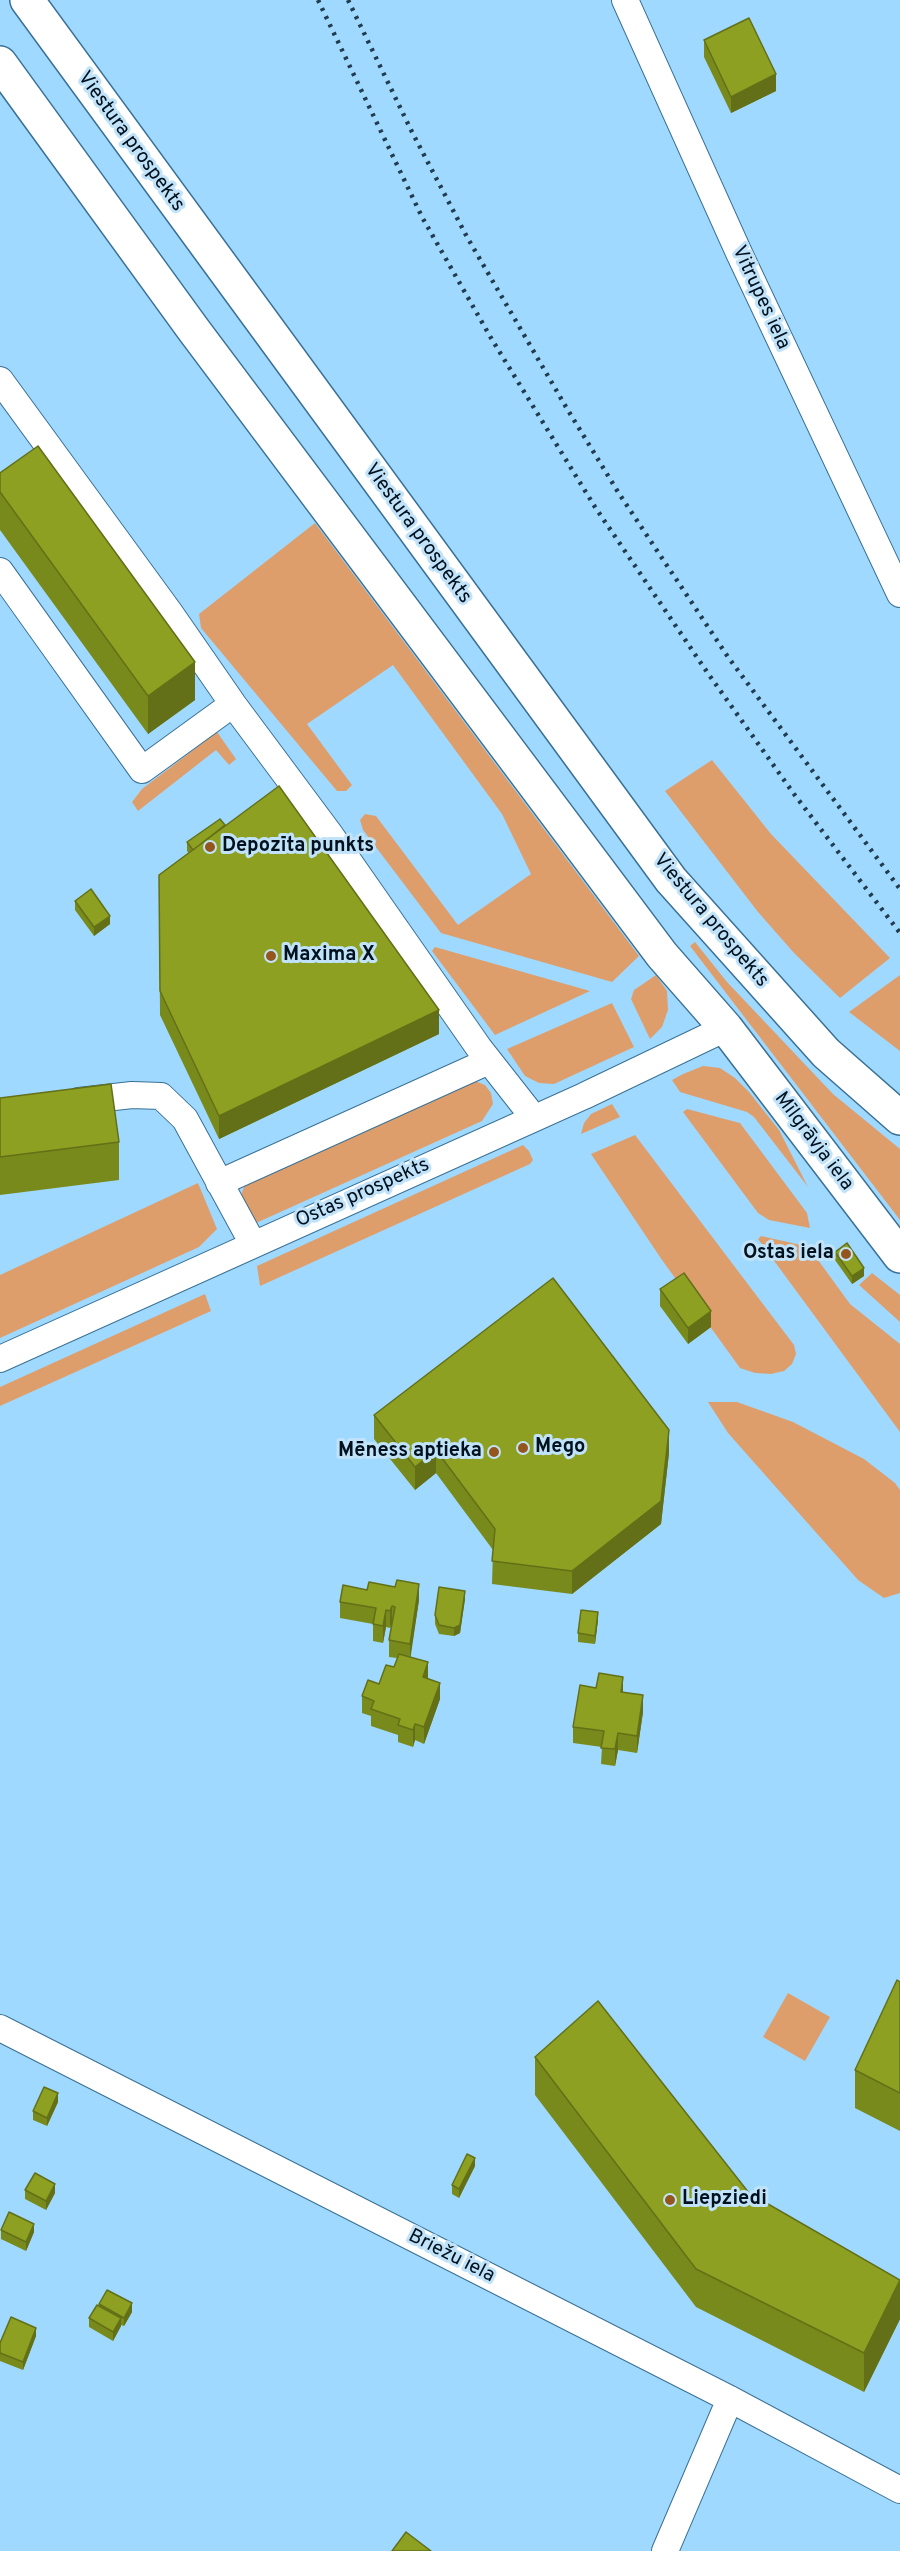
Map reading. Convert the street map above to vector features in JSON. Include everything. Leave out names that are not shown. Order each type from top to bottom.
[{"type":"main road","name":"Viestura prospekts","points":[[27,0],[671,880],[826,1053],[900,1118]]},
{"type":"main road","points":[[0,63],[193,329],[662,955],[726,1028]]},
{"type":"main road","name":"Mīlgrāvja iela","points":[[726,1028],[900,1256]]},
{"type":"street","name":"Vitrupes iela","points":[[625,0],[739,253],[900,594]]},
{"type":"street","points":[[0,380],[164,604],[233,704],[329,833],[489,1061],[534,1118]]},
{"type":"street","points":[[0,571],[142,770],[233,704]]},
{"type":"street","name":"Ostas prospekts","points":[[0,1359],[534,1118],[726,1028]]},
{"type":"street","points":[[219,1184],[489,1061]]},
{"type":"street","points":[[54,1104],[132,1095],[161,1096],[185,1119],[252,1244]]},
{"type":"street","name":"Briežu iela","points":[[0,2028],[730,2399],[900,2490]]},
{"type":"street","points":[[665,2551],[730,2399]]},
{"type":"shaded area","points":[[315,523],[639,956],[612,982],[441,933],[363,830],[360,820],[365,814],[376,816],[458,925],[531,874],[502,814],[393,665],[307,724],[352,785],[346,791],[337,791],[201,628],[199,614]]},
{"type":"shaded area","points":[[217,732],[236,759],[229,765],[216,750],[138,811],[132,802],[142,789]]},
{"type":"shaded area","points":[[712,760],[771,834],[890,958],[840,998],[794,953],[758,912],[665,791]]},
{"type":"shaded area","points":[[695,942],[727,982],[833,1094],[900,1149],[900,1220],[690,946]]},
{"type":"shaded area","points":[[435,947],[590,991],[495,1035],[432,951]]},
{"type":"shaded area","points":[[656,975],[667,991],[668,1010],[662,1027],[650,1039],[631,999],[634,990]]},
{"type":"shaded area","points":[[900,975],[900,1051],[849,1012]]},
{"type":"shaded area","points":[[612,1003],[634,1047],[554,1084],[539,1083],[525,1076],[507,1049]]},
{"type":"shaded area","points":[[703,1066],[720,1068],[735,1078],[749,1092],[779,1130],[808,1187],[754,1117],[747,1112],[680,1092],[672,1080]]},
{"type":"shaded area","points":[[475,1081],[485,1085],[491,1093],[493,1104],[482,1121],[256,1223],[239,1201],[245,1184]]},
{"type":"shaded area","points":[[612,1104],[620,1117],[581,1134],[584,1123],[591,1114]]},
{"type":"shaded area","points":[[687,1109],[740,1123],[807,1213],[810,1228],[769,1220],[758,1213],[683,1112]]},
{"type":"shaded area","points":[[635,1135],[794,1345],[796,1354],[792,1364],[784,1371],[771,1374],[755,1373],[740,1368],[662,1260],[591,1154]]},
{"type":"shaded area","points":[[523,1145],[533,1160],[530,1164],[260,1286],[257,1266]]},
{"type":"shaded area","points":[[198,1183],[217,1229],[199,1247],[0,1338],[0,1275]]},
{"type":"shaded area","points":[[761,1236],[801,1245],[813,1253],[850,1304],[900,1344],[900,1432],[758,1239]]},
{"type":"shaded area","points":[[872,1273],[900,1295],[900,1322],[859,1285]]},
{"type":"shaded area","points":[[205,1294],[211,1311],[0,1406],[0,1387]]},
{"type":"shaded area","points":[[708,1402],[737,1402],[793,1422],[864,1459],[895,1483],[900,1490],[900,1593],[884,1598],[858,1580],[728,1433]]},
{"type":"shaded area","points":[[788,1993],[830,2017],[805,2061],[763,2037]]},
{"type":"building","points":[[749,18],[776,74],[731,97],[704,40]]},
{"type":"building","points":[[38,446],[195,662],[148,696],[0,492],[0,473]]},
{"type":"building","name":"Maxima X","points":[[279,786],[439,1010],[219,1116],[160,991],[159,875]]},
{"type":"building","points":[[220,819],[225,825],[193,850],[187,842]]},
{"type":"building","points":[[91,889],[110,916],[94,927],[75,901]]},
{"type":"building","points":[[111,1084],[119,1142],[0,1157],[0,1098]]},
{"type":"building","points":[[847,1243],[864,1268],[852,1276],[835,1252]]},
{"type":"building","points":[[684,1273],[711,1311],[688,1328],[660,1289]]},
{"type":"building","name":"Mego","points":[[553,1278],[669,1430],[661,1501],[572,1571],[492,1561],[495,1529],[436,1450],[415,1467],[374,1415]]},
{"type":"building","points":[[397,1580],[419,1584],[410,1644],[389,1640],[395,1607],[392,1606],[390,1611],[386,1610],[383,1626],[373,1624],[376,1608],[340,1602],[343,1585],[367,1590],[369,1582],[395,1587]]},
{"type":"building","points":[[439,1587],[465,1591],[460,1625],[454,1628],[439,1625],[435,1615]]},
{"type":"building","points":[[581,1610],[598,1612],[595,1636],[578,1633]]},
{"type":"building","points":[[399,1654],[428,1662],[423,1677],[440,1683],[424,1727],[415,1724],[413,1730],[398,1725],[400,1719],[371,1709],[374,1701],[362,1696],[368,1680],[379,1684],[386,1665],[394,1667]]},
{"type":"building","points":[[599,1673],[623,1677],[621,1692],[643,1695],[637,1736],[618,1733],[615,1749],[601,1748],[604,1731],[573,1727],[580,1685],[596,1688]]},
{"type":"building","points":[[897,1980],[900,1982],[900,2093],[855,2070]]},
{"type":"building","name":"Liepziedi","points":[[598,2001],[749,2193],[900,2280],[864,2353],[696,2269],[535,2057]]},
{"type":"building","points":[[44,2087],[58,2093],[47,2118],[33,2111]]},
{"type":"building","points":[[467,2154],[475,2158],[459,2189],[452,2185]]},
{"type":"building","points":[[35,2173],[55,2184],[46,2201],[25,2190]]},
{"type":"building","points":[[9,2212],[34,2224],[26,2242],[1,2230]]},
{"type":"building","points":[[107,2290],[132,2303],[124,2318],[99,2304]]},
{"type":"building","points":[[97,2305],[121,2318],[113,2332],[89,2318]]},
{"type":"building","points":[[11,2317],[36,2328],[23,2362],[0,2353],[0,2343]]},
{"type":"building","points":[[406,2532],[431,2551],[392,2551]]},
{"type":"railway","points":[[318,0],[422,217],[491,338],[595,507],[707,672],[794,794],[900,933]]},
{"type":"railway","points":[[348,0],[412,132],[467,237],[618,492],[728,657],[900,889]]},
{"type":"place","name":"Depozīta punkts","points":[[210,847]]},
{"type":"place","name":"Maxima X","points":[[271,956]]},
{"type":"place","name":"Ostas iela","points":[[846,1254]]},
{"type":"place","name":"Mego","points":[[523,1448]]},
{"type":"place","name":"Mēness aptieka","points":[[494,1452]]},
{"type":"place","name":"Liepziedi","points":[[670,2200]]}]
